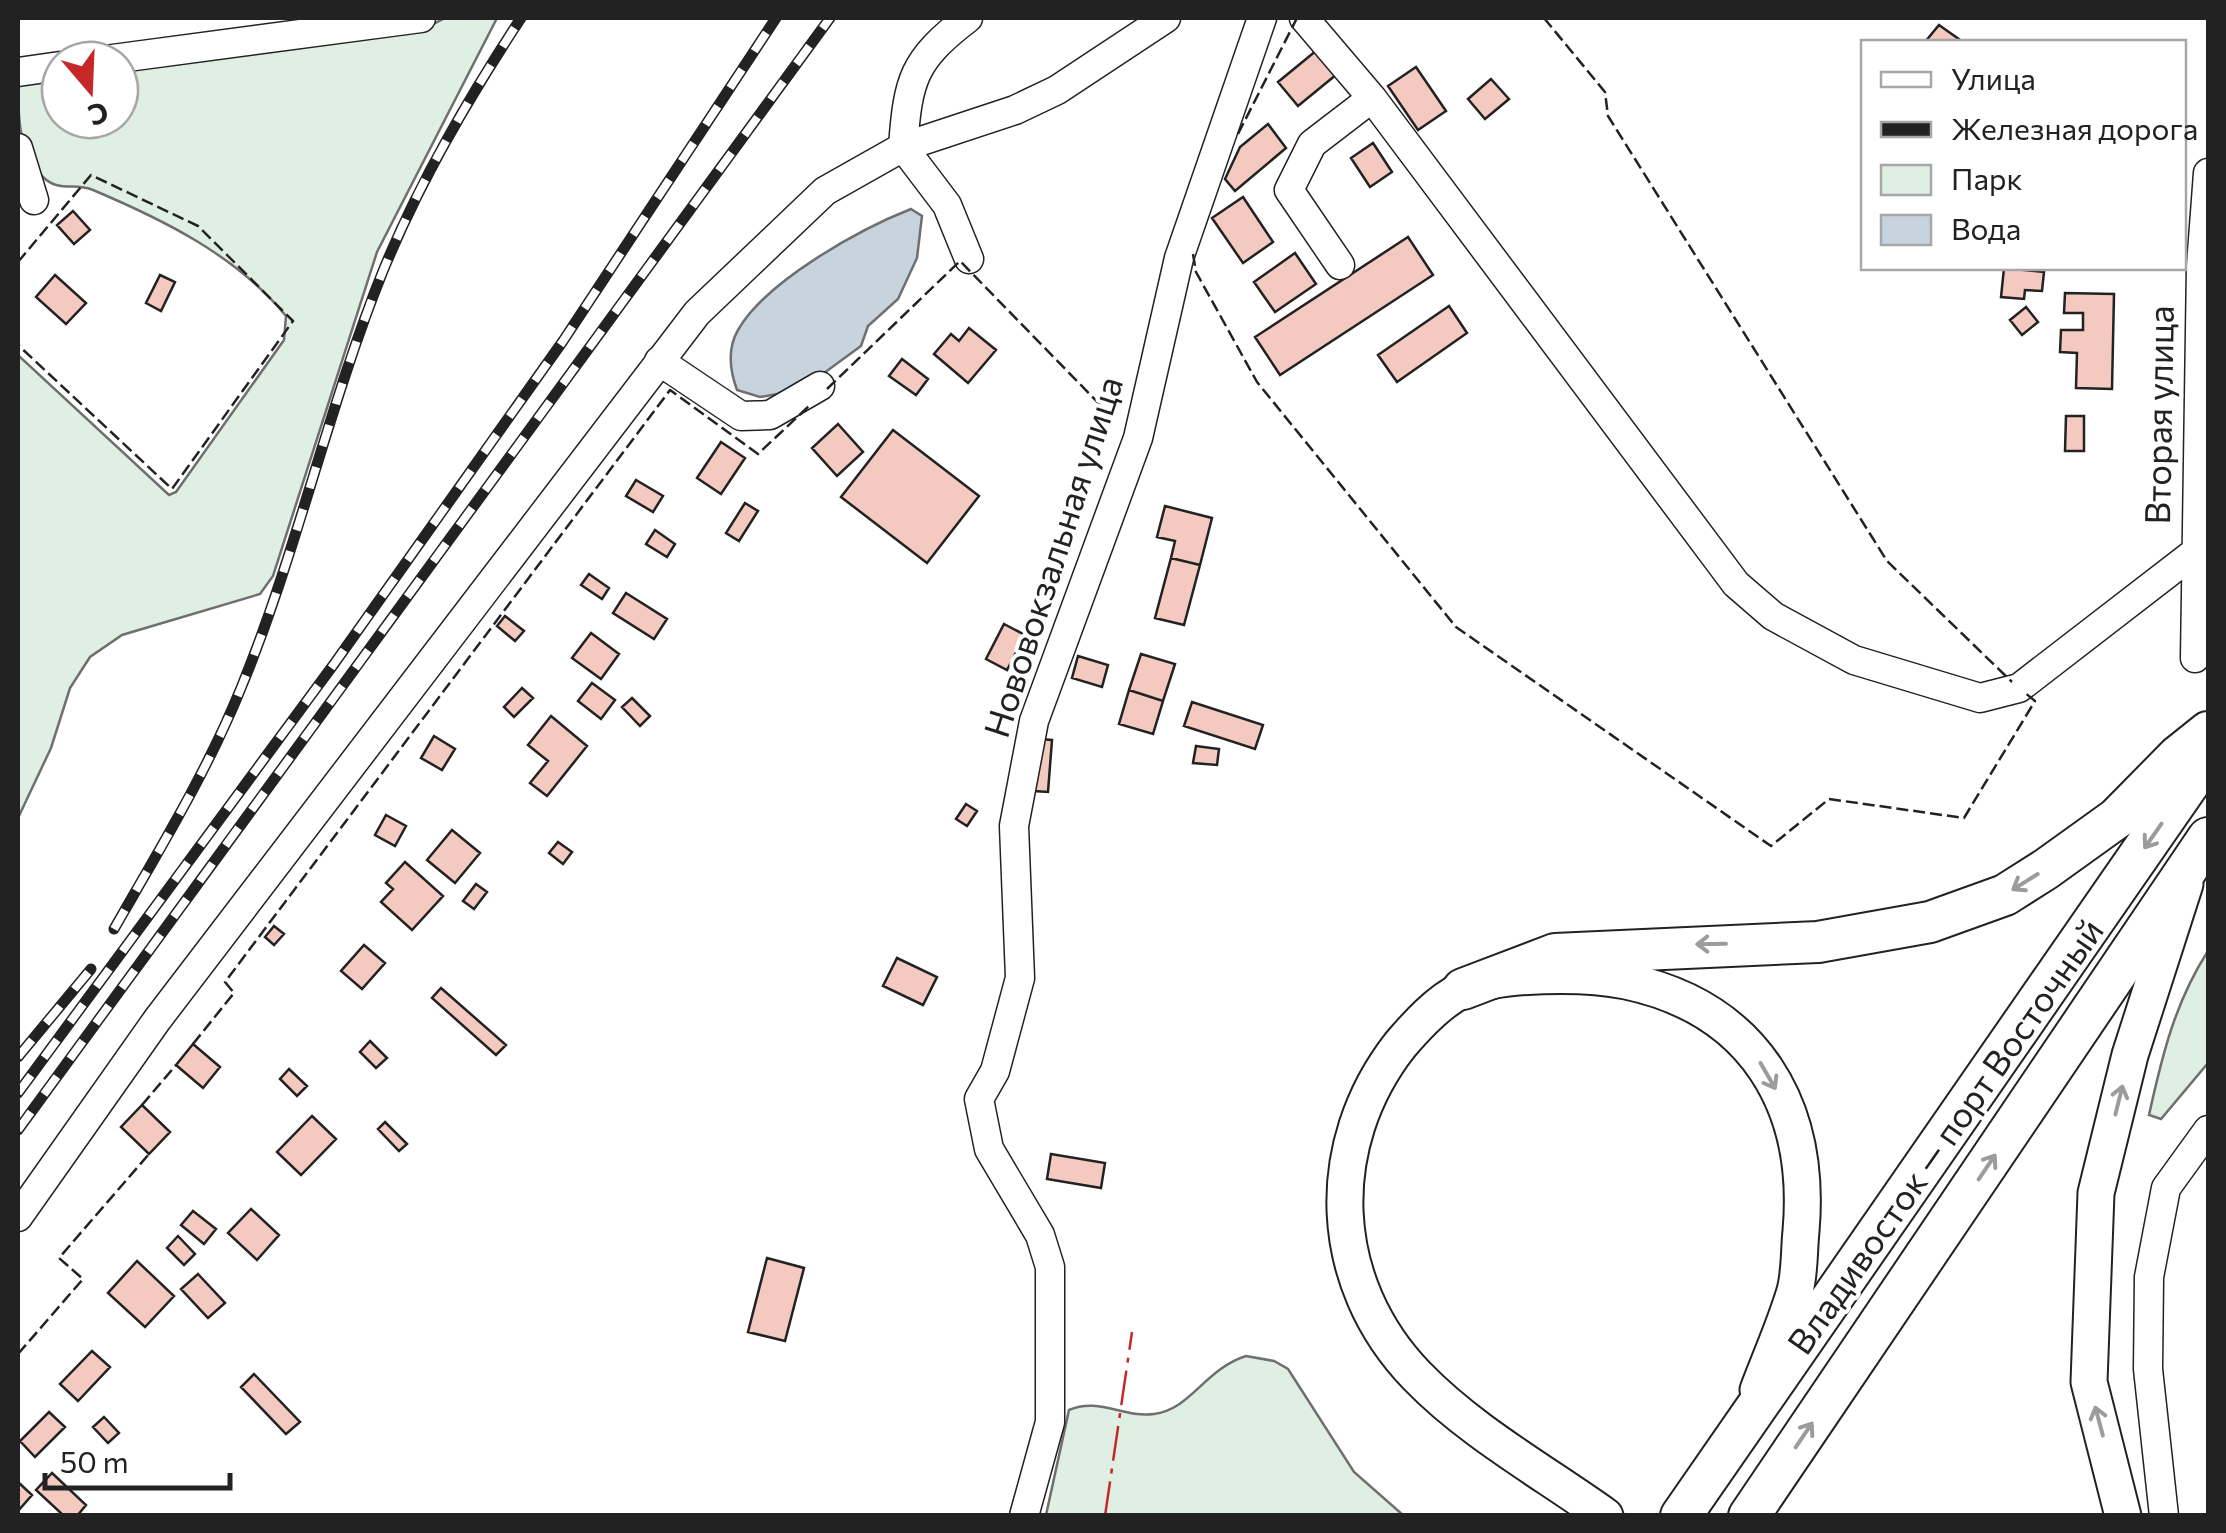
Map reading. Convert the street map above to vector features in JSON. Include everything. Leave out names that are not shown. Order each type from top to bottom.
[{"type":"highway","points":[[1463,989],[1555,954],[1818,942],[1930,922],[2005,895],[2046,869],[2117,818],[2178,756],[2208,732]]},
{"type":"highway","name":"Владивосток — порт Восточный","points":[[1682,1516],[2208,756]]},
{"type":"highway","name":"Владивосток — порт Восточный","points":[[1749,1516],[2199,854]]},
{"type":"main road","points":[[2123,1516],[2088,1382],[2096,1193],[2130,1055],[2199,854]]},
{"type":"main road","points":[[1604,1516],[1458,1412],[1415,1374],[1374,1312],[1358,1279],[1345,1235],[1343,1177],[1373,1080],[1418,1024],[1463,989],[1559,974],[1592,974],[1650,986],[1711,1012],[1754,1052],[1794,1120],[1805,1182],[1796,1288],[1742,1434]]},
{"type":"street","points":[[140,55],[421,18]]},
{"type":"street","points":[[968,18],[916,67],[906,104],[902,147],[947,205],[969,258]]},
{"type":"street","points":[[18,1217],[157,1020],[698,312],[826,191],[902,147],[1015,110],[1057,90],[1166,18]]},
{"type":"street","name":"Нововокзальная улица","points":[[1024,1516],[1050,1422],[1050,1267],[1040,1235],[998,1170],[982,1128],[979,1099],[995,1071],[1020,978],[1014,826],[1034,722],[1138,438],[1179,258],[1262,18]]},
{"type":"street","points":[[1304,18],[1372,98],[1736,584],[1773,616],[1821,645],[1954,692],[1994,697],[2019,688],[2194,553]]},
{"type":"street","points":[[1340,264],[1289,190],[1312,144],[1372,98]]},
{"type":"street","points":[[18,148],[34,200]]},
{"type":"street","name":"Вторая улица","points":[[2194,658],[2192,266],[2208,174]]},
{"type":"street","points":[[659,361],[741,416],[770,415],[820,386]]},
{"type":"street","points":[[2164,1516],[2148,1368],[2149,1277],[2166,1188],[2208,1130]]},
{"type":"green space","points":[[445,18],[497,18],[377,252],[273,576],[260,594],[122,635],[90,657],[70,688],[51,748],[18,818],[18,355],[169,495],[176,492],[284,340],[286,316],[245,275],[198,242],[93,190],[55,185],[43,177],[24,144],[18,82],[40,79],[40,140],[140,140],[140,67],[418,32]]},
{"type":"green space","points":[[2208,951],[2208,1063],[2161,1119],[2149,1115],[2165,1051],[2178,1010]]},
{"type":"green space","points":[[1246,1356],[1274,1361],[1288,1369],[1354,1472],[1403,1515],[1046,1515],[1069,1410],[1091,1406],[1143,1414],[1167,1411],[1219,1370]]},
{"type":"water","points":[[911,209],[922,216],[917,258],[898,299],[868,326],[861,346],[820,376],[783,393],[760,397],[737,390],[731,368],[732,345],[751,312],[816,259],[866,229]]},
{"type":"building","points":[[1939,25],[1960,40],[1927,40]]},
{"type":"building","points":[[1317,50],[1337,74],[1298,106],[1278,82]]},
{"type":"building","points":[[1416,67],[1446,111],[1418,130],[1388,86]]},
{"type":"building","points":[[1491,79],[1509,99],[1485,119],[1468,99]]},
{"type":"building","points":[[1268,124],[1286,148],[1235,191],[1225,179],[1240,147]]},
{"type":"building","points":[[1373,143],[1392,172],[1370,187],[1351,158]]},
{"type":"building","points":[[1243,197],[1273,242],[1243,263],[1212,218]]},
{"type":"building","points":[[73,211],[90,230],[74,244],[57,225]]},
{"type":"building","points":[[1408,237],[1433,275],[1280,375],[1255,337]]},
{"type":"building","points":[[1295,253],[1316,284],[1275,312],[1254,282]]},
{"type":"building","points":[[2004,270],[2044,272],[2042,291],[2025,290],[2024,299],[2001,297]]},
{"type":"building","points":[[55,275],[86,303],[66,324],[36,297]]},
{"type":"building","points":[[160,275],[175,282],[161,311],[146,303]]},
{"type":"building","points":[[2065,293],[2114,294],[2112,389],[2076,388],[2077,353],[2060,352],[2061,330],[2083,330],[2083,313],[2064,313]]},
{"type":"building","points":[[1449,306],[1467,333],[1397,382],[1378,355]]},
{"type":"building","points":[[2026,307],[2038,322],[2022,335],[2010,320]]},
{"type":"building","points":[[969,328],[996,350],[968,383],[934,354],[951,334],[959,341]]},
{"type":"building","points":[[902,359],[928,379],[916,395],[889,376]]},
{"type":"building","points":[[2066,416],[2084,416],[2084,451],[2065,451]]},
{"type":"building","points":[[838,424],[863,452],[837,476],[812,448]]},
{"type":"building","points":[[893,430],[979,496],[927,563],[841,497]]},
{"type":"building","points":[[721,442],[745,458],[721,494],[697,478]]},
{"type":"building","points":[[636,480],[663,496],[653,512],[626,496]]},
{"type":"building","points":[[745,503],[758,511],[739,541],[726,533]]},
{"type":"building","points":[[1165,506],[1212,518],[1200,565],[1171,558],[1175,541],[1157,537]]},
{"type":"building","points":[[655,530],[675,544],[667,557],[646,544]]},
{"type":"building","points":[[1171,558],[1200,565],[1184,625],[1155,618]]},
{"type":"building","points":[[589,574],[609,588],[602,599],[581,585]]},
{"type":"building","points":[[626,593],[667,619],[654,639],[613,613]]},
{"type":"building","points":[[505,616],[524,631],[515,641],[497,626]]},
{"type":"building","points":[[1004,624],[1025,635],[1007,670],[986,659]]},
{"type":"building","points":[[591,633],[619,654],[601,679],[572,658]]},
{"type":"building","points":[[1141,654],[1175,664],[1163,701],[1129,690]]},
{"type":"building","points":[[1078,656],[1108,665],[1102,687],[1072,678]]},
{"type":"building","points":[[592,683],[615,700],[601,719],[578,701]]},
{"type":"building","points":[[522,688],[533,698],[514,717],[504,707]]},
{"type":"building","points":[[1129,690],[1163,701],[1153,734],[1119,724]]},
{"type":"building","points":[[632,698],[650,716],[640,726],[622,707]]},
{"type":"building","points":[[1192,702],[1263,725],[1255,749],[1184,726]]},
{"type":"building","points":[[551,716],[587,746],[547,796],[530,783],[548,761],[528,745]]},
{"type":"building","points":[[434,736],[455,749],[442,770],[421,758]]},
{"type":"building","points":[[1039,739],[1052,740],[1048,792],[1034,791]]},
{"type":"building","points":[[1196,746],[1219,749],[1217,765],[1193,763]]},
{"type":"building","points":[[966,804],[977,811],[967,826],[956,819]]},
{"type":"building","points":[[386,815],[406,826],[395,846],[375,835]]},
{"type":"building","points":[[452,830],[480,853],[455,883],[427,860]]},
{"type":"building","points":[[558,842],[572,852],[563,864],[549,853]]},
{"type":"building","points":[[405,862],[443,896],[412,930],[381,902],[393,889],[386,883]]},
{"type":"building","points":[[476,884],[487,892],[474,909],[463,901]]},
{"type":"building","points":[[274,926],[284,934],[274,945],[265,937]]},
{"type":"building","points":[[364,945],[385,963],[362,989],[341,971]]},
{"type":"building","points":[[897,958],[937,977],[923,1005],[883,986]]},
{"type":"building","points":[[441,988],[506,1045],[496,1055],[432,998]]},
{"type":"building","points":[[370,1041],[387,1058],[376,1068],[360,1052]]},
{"type":"building","points":[[193,1044],[220,1067],[203,1088],[176,1065]]},
{"type":"building","points":[[289,1069],[307,1086],[297,1096],[280,1079]]},
{"type":"building","points":[[142,1105],[170,1132],[149,1154],[121,1127]]},
{"type":"building","points":[[312,1116],[336,1139],[301,1175],[277,1152]]},
{"type":"building","points":[[385,1122],[407,1144],[399,1151],[378,1129]]},
{"type":"building","points":[[1051,1154],[1105,1163],[1101,1188],[1047,1179]]},
{"type":"building","points":[[251,1209],[279,1235],[257,1260],[228,1233]]},
{"type":"building","points":[[193,1211],[216,1229],[204,1244],[181,1225]]},
{"type":"building","points":[[178,1236],[195,1254],[184,1265],[167,1248]]},
{"type":"building","points":[[767,1258],[804,1268],[785,1341],[748,1332]]},
{"type":"building","points":[[137,1261],[174,1296],[145,1327],[108,1293]]},
{"type":"building","points":[[198,1274],[225,1303],[208,1318],[181,1289]]},
{"type":"building","points":[[92,1351],[110,1367],[78,1401],[60,1384]]},
{"type":"building","points":[[254,1374],[300,1422],[286,1434],[241,1387]]},
{"type":"building","points":[[49,1412],[65,1427],[35,1457],[20,1441]]},
{"type":"building","points":[[104,1417],[119,1433],[108,1443],[93,1427]]},
{"type":"building","points":[[52,1473],[86,1505],[77,1516],[64,1516],[36,1490]]},
{"type":"building","points":[[18,1482],[32,1495],[18,1511]]},
{"type":"railway","points":[[114,929],[198,780],[241,688],[279,585],[363,322],[397,238],[446,141],[521,18]]},
{"type":"railway","points":[[18,1093],[334,664],[563,341],[776,18]]},
{"type":"railway","points":[[18,1130],[830,18]]},
{"type":"railway","points":[[18,1057],[91,969]]},
{"type":"fence","points":[[1238,134],[1297,18]]},
{"type":"fence","points":[[1544,18],[1605,92],[1608,116],[1887,561],[2012,682]]},
{"type":"fence","points":[[18,262],[91,175],[198,226],[293,321],[172,489],[18,345]]},
{"type":"fence","points":[[1193,254],[1196,272],[1257,382],[1456,627],[1771,846],[1829,799],[1964,818],[2035,701],[2024,692]]},
{"type":"fence","points":[[827,389],[960,261],[1111,416]]},
{"type":"fence","points":[[193,1044],[234,993],[225,982],[670,390],[758,454],[809,406]]},
{"type":"fence","points":[[142,1105],[176,1065]]},
{"type":"fence","points":[[18,1354],[83,1279],[59,1258],[149,1154]]},
{"type":"fence","points":[[2208,1303],[2208,1310]]},
{"type":"power","points":[[1105,1516],[1132,1332]]}]
